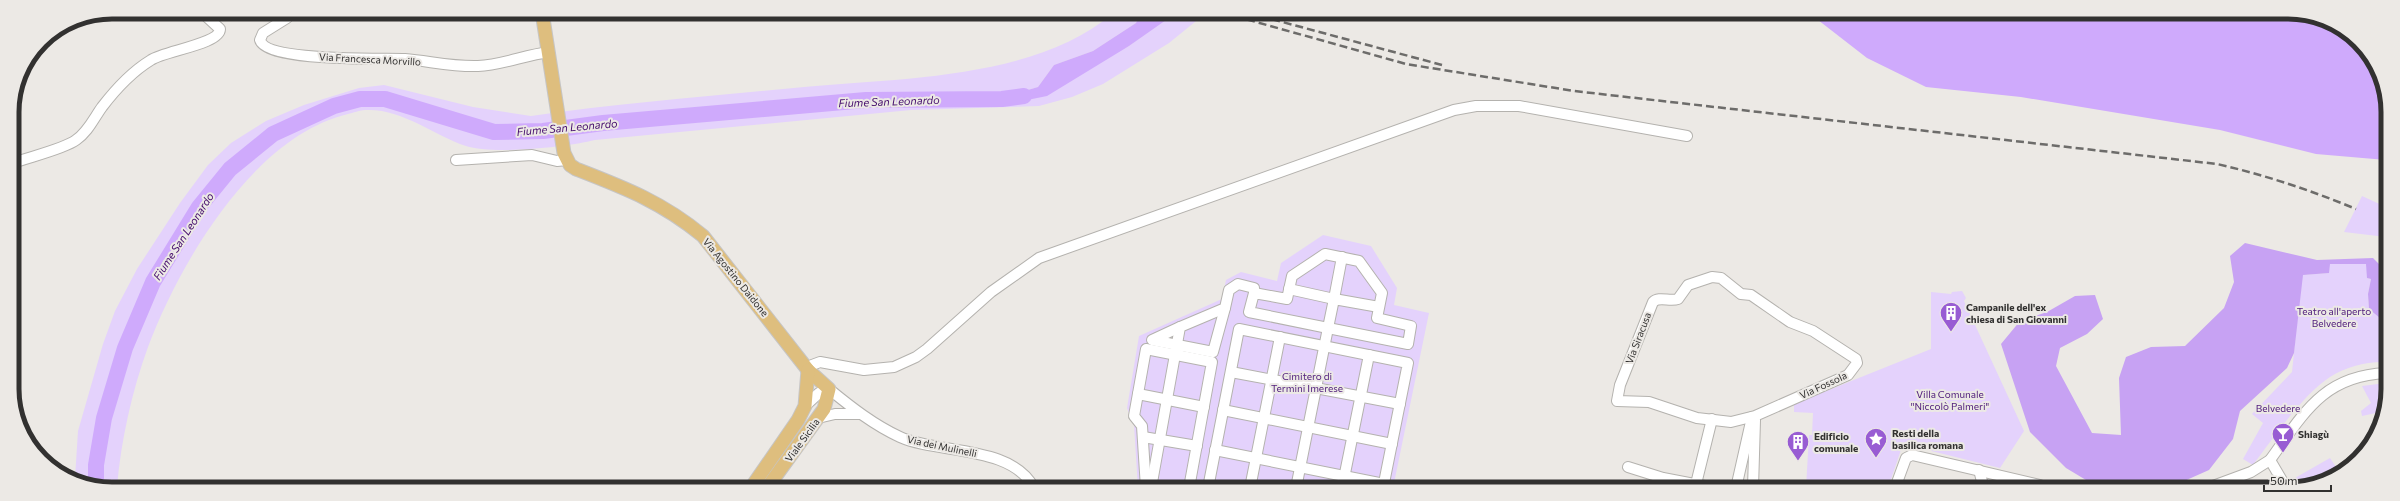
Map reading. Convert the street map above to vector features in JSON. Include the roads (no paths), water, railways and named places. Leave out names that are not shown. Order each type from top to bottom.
[{"type":"main road","points":[[543,19],[566,156]]},
{"type":"main road","name":"Via Agostino Daidone","points":[[566,156],[576,169],[640,194],[682,218],[703,236],[808,370],[829,389]]},
{"type":"main road","points":[[805,406],[808,370]]},
{"type":"main road","name":"Viale Sicilia","points":[[771,482],[824,409],[829,389]]},
{"type":"main road","name":"Viale Sicilia","points":[[755,482],[798,420],[805,406]]},
{"type":"street","points":[[19,161],[75,141],[85,132],[103,106],[129,78],[151,59],[171,50],[211,41],[218,36],[220,29],[209,19]]},
{"type":"street","name":"Via Francesca Morvillo","points":[[285,19],[263,33],[260,40],[264,46],[271,50],[344,59],[405,59],[460,66],[491,64],[549,52]]},
{"type":"street","points":[[808,370],[812,365],[820,362],[864,370],[894,367],[916,357],[927,349],[990,292],[1039,258],[1454,110],[1476,106],[1519,106],[1687,136]]},
{"type":"street","points":[[456,160],[532,155],[557,161],[566,156]]},
{"type":"street","points":[[1146,482],[1142,426],[1134,416],[1146,349],[1213,352],[1229,290],[1238,284],[1254,288],[1249,312],[1408,344],[1411,326],[1377,318],[1382,293],[1359,261],[1324,254],[1292,276],[1287,300],[1254,292]]},
{"type":"street","points":[[1297,482],[1342,257]]},
{"type":"street","name":"Via Fossola","points":[[1678,299],[1688,285],[1717,277],[1741,294],[1750,295],[1790,322],[1813,331],[1856,359],[1857,363],[1848,375],[1754,416]]},
{"type":"street","points":[[1289,289],[1379,308]]},
{"type":"street","name":"Via Siracusa","points":[[1678,299],[1669,301],[1658,299],[1652,302],[1620,385],[1617,401],[1649,402],[1697,418],[1712,420]]},
{"type":"street","points":[[1190,482],[1212,362],[1152,340],[1225,308]]},
{"type":"street","points":[[1152,482],[1161,440],[1180,327]]},
{"type":"street","points":[[1209,482],[1239,329],[1408,363],[1385,482]]},
{"type":"street","points":[[1251,482],[1280,337]]},
{"type":"street","points":[[1343,482],[1369,355]]},
{"type":"street","points":[[1231,372],[1400,404]]},
{"type":"street","points":[[2224,482],[2251,472],[2270,460],[2301,418],[2328,390],[2346,379],[2381,374]]},
{"type":"street","points":[[805,406],[819,393],[829,389]]},
{"type":"street","name":"Via dei Mulinelli","points":[[829,389],[860,414],[900,437],[923,444],[987,456],[1004,463],[1022,474],[1029,482]]},
{"type":"street","points":[[1138,394],[1204,407]]},
{"type":"street","points":[[1223,410],[1392,444]]},
{"type":"street","points":[[818,418],[835,414],[860,414]]},
{"type":"street","points":[[1696,482],[1712,420],[1731,422],[1754,416]]},
{"type":"street","points":[[1738,482],[1754,416]]},
{"type":"street","points":[[1753,482],[1754,416]]},
{"type":"street","points":[[1143,437],[1197,446]]},
{"type":"street","points":[[1215,450],[1368,482]]},
{"type":"street","points":[[1898,482],[1906,458],[1912,455],[2028,482]]},
{"type":"street","points":[[2270,460],[2283,482]]},
{"type":"street","points":[[1628,467],[1679,482]]},
{"type":"street","points":[[1979,470],[1982,482]]},
{"type":"street","points":[[1662,482],[1663,478]]},
{"type":"waterway","name":"Fiume San Leonardo","points":[[96,480],[96,465],[104,418],[125,348],[153,282],[199,207],[230,169],[273,134],[334,106],[360,99],[385,99],[494,132],[543,131],[603,123],[866,100],[1002,99],[1024,96]]},
{"type":"railway","points":[[1245,19],[1406,64],[1574,91],[2217,164],[2287,184],[2356,209]]},
{"type":"railway","points":[[1271,19],[1442,65]]},
{"type":"place","name":"Campanile dell'ex chiesa di San Giovanni","points":[[1951,332]]},
{"type":"place","name":"Shiagù","points":[[2283,454]]},
{"type":"place","name":"Resti della basilica romana","points":[[1876,458]]},
{"type":"place","name":"Edificio comunale","points":[[1798,462]]},
{"type":"park label","name":"Teatro all'aperto Belvedere","points":[[2334,316]]},
{"type":"park label","name":"Cimitero di Termini Imerese","points":[[1307,382]]},
{"type":"park label","name":"Villa Comunale \"Niccolò Palmeri\"","points":[[1950,400]]},
{"type":"park label","name":"Belvedere","points":[[2278,408]]}]
